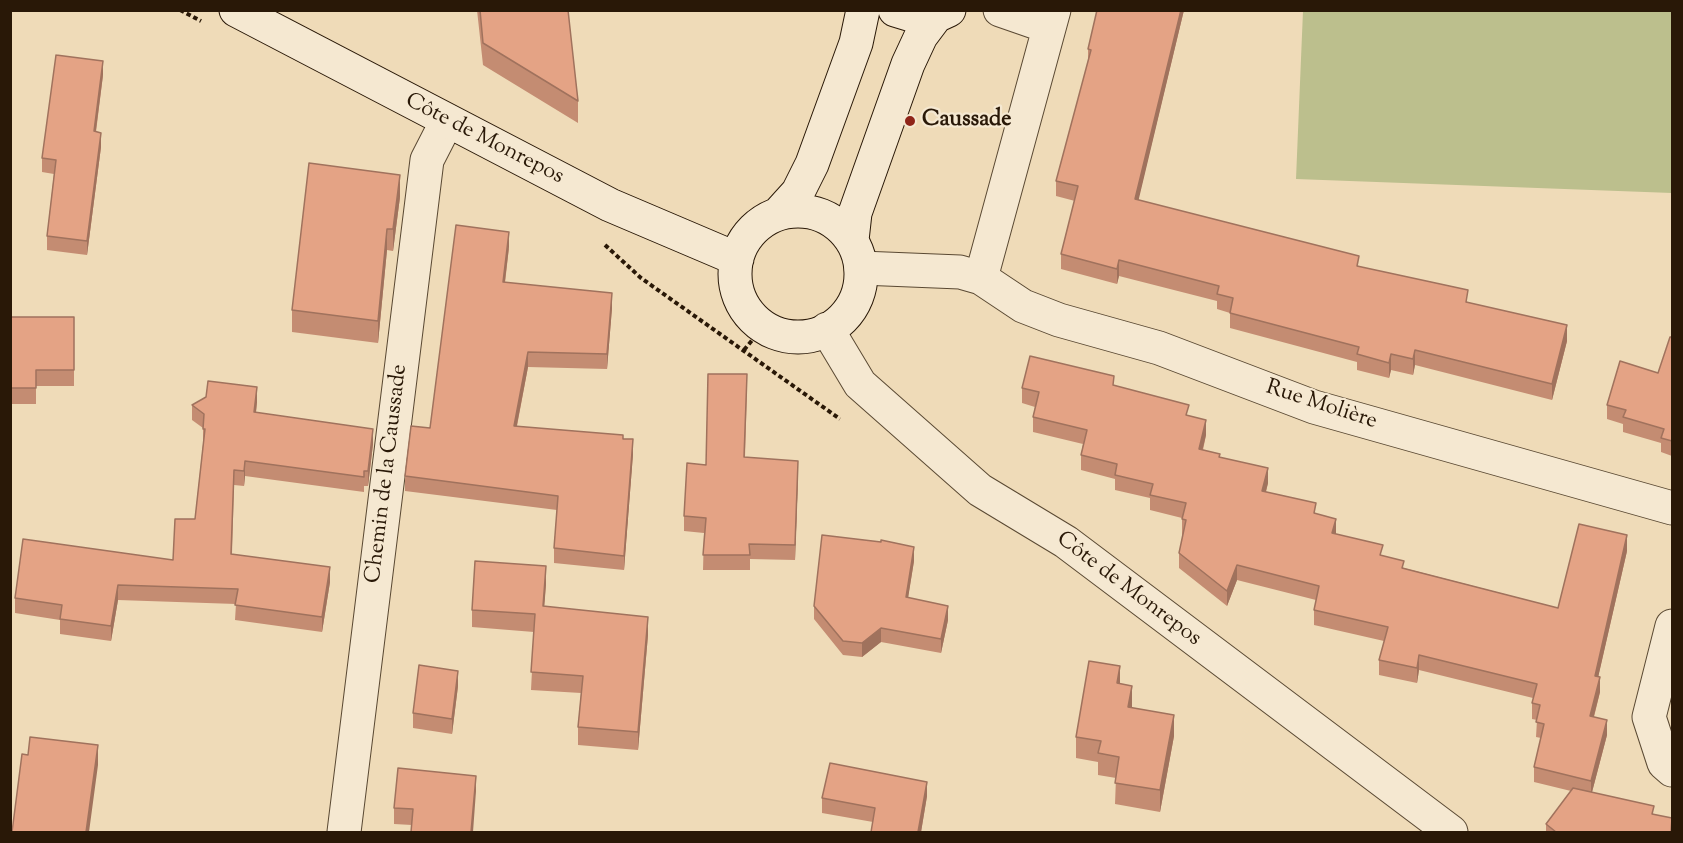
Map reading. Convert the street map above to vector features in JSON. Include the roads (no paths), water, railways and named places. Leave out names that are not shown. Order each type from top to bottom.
[{"type":"street","name":"Côte de Monrepos","points":[[236,10],[610,205],[737,259]]},
{"type":"street","points":[[863,10],[856,43],[812,164],[798,192],[779,213],[760,223],[745,239],[737,259],[735,279],[740,299],[751,316],[764,326],[787,336],[807,336],[827,329],[841,320],[852,306],[859,291],[855,213],[908,64],[921,36],[942,13]]},
{"type":"street","points":[[895,10],[918,17],[942,13]]},
{"type":"street","points":[[981,278],[1051,19],[1000,10]]},
{"type":"street","name":"Chemin de la Caussade","points":[[344,832],[427,160],[447,121]]},
{"type":"street","points":[[779,213],[800,211],[820,215],[838,225],[856,254]]},
{"type":"street","name":"Rue Molière","points":[[856,254],[924,268],[960,272],[981,278],[1023,306],[1059,320],[1159,348],[1314,407],[1672,508]]},
{"type":"street","name":"Côte de Monrepos","points":[[827,329],[860,384],[980,490],[1066,542],[1450,832]]},
{"type":"street","points":[[1672,626],[1649,717],[1664,763],[1672,770]]},
{"type":"place","name":"Caussade","points":[[910,121]]}]
